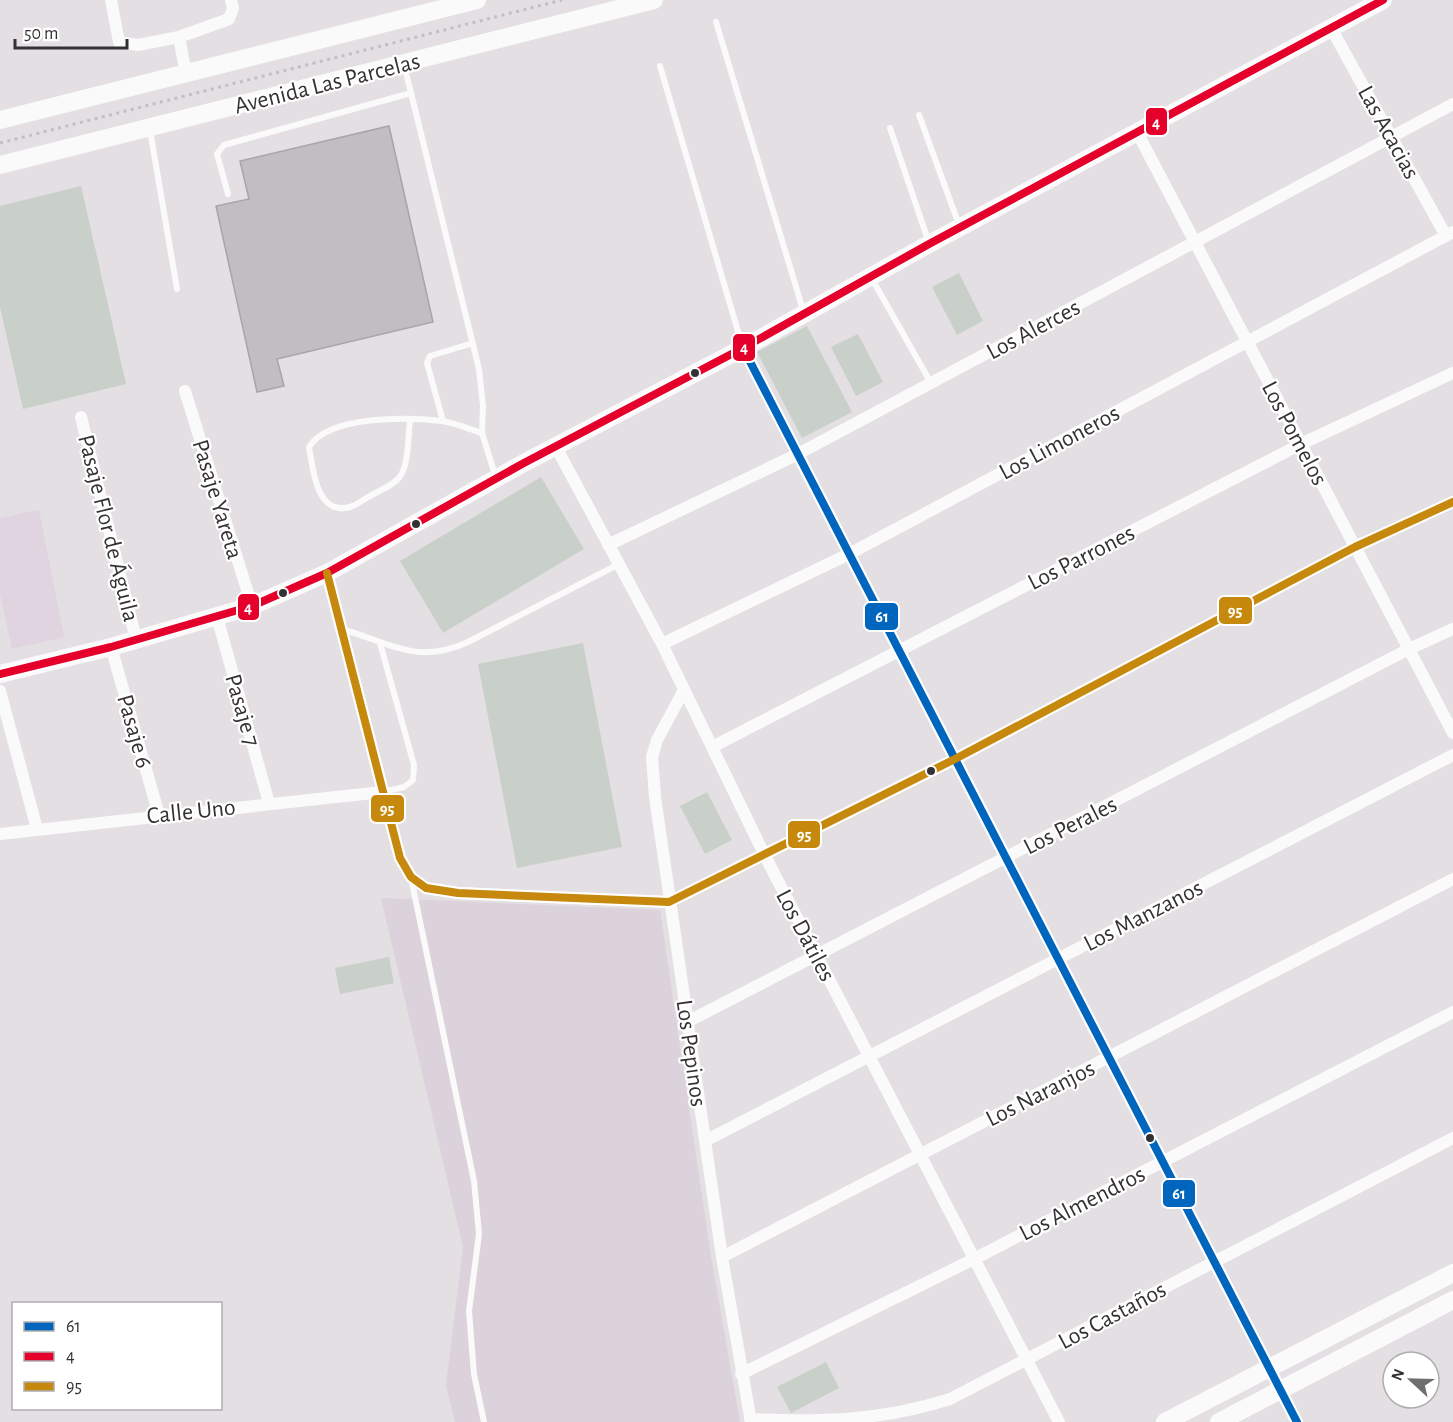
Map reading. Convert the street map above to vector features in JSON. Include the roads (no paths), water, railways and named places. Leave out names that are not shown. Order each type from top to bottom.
[{"type":"street","points":[[111,0],[119,42],[138,45],[179,37],[229,19],[233,8],[231,0]]},
{"type":"street","name":"Avenida Las Parcelas","points":[[0,120],[186,74],[430,6],[477,0]]},
{"type":"street","name":"Avenida Las Parcelas","points":[[0,165],[654,0]]},
{"type":"street","points":[[0,674],[111,647],[252,606],[327,573],[497,478],[743,348],[929,244],[1383,0]]},
{"type":"street","name":"Las Acacias","points":[[1331,28],[1450,234]]},
{"type":"street","points":[[179,37],[186,74]]},
{"type":"street","name":"Los Alerces","points":[[608,544],[798,454],[1453,104]]},
{"type":"street","name":"Los Pomelos","points":[[1137,132],[1453,733]]},
{"type":"street","name":"Los Limoneros","points":[[662,644],[849,554],[1450,234]]},
{"type":"street","points":[[743,348],[1297,1422]]},
{"type":"street","name":"Los Parrones","points":[[712,747],[1301,444],[1453,374]]},
{"type":"street","name":"Pasaje Yareta","points":[[185,391],[252,606]]},
{"type":"street","name":"Pasaje Flor de Águila","points":[[81,417],[136,639]]},
{"type":"street","name":"Los Dátiles","points":[[556,447],[662,644],[764,854],[1059,1422]]},
{"type":"street","points":[[327,573],[400,858],[411,878],[426,888],[458,893],[669,902],[955,759],[1355,547],[1453,502]]},
{"type":"street","name":"Pasaje 7","points":[[217,616],[269,803]]},
{"type":"street","name":"Los Perales","points":[[687,1022],[1409,649],[1453,629]]},
{"type":"street","name":"Pasaje 6","points":[[111,647],[159,814]]},
{"type":"street","name":"Los Pepinos","points":[[684,690],[657,740],[652,757],[669,902],[722,1257],[750,1421]]},
{"type":"street","points":[[0,691],[37,829]]},
{"type":"street","name":"Los Manzanos","points":[[705,1141],[1453,755]]},
{"type":"street","name":"Calle Uno","points":[[0,834],[159,814],[382,792]]},
{"type":"street","name":"Los Naranjos","points":[[722,1257],[1453,879]]},
{"type":"street","name":"Los Almendros","points":[[741,1374],[974,1259],[1453,1012]]},
{"type":"street","name":"Los Castaños","points":[[750,1421],[851,1420],[902,1413],[950,1398],[1453,1138]]},
{"type":"street","points":[[1165,1422],[1453,1273]]},
{"type":"street","points":[[1219,1422],[1453,1300]]},
{"type":"lane","points":[[716,22],[804,314]]},
{"type":"lane","points":[[404,64],[473,343],[482,397],[482,433],[497,478]]},
{"type":"lane","points":[[660,66],[743,348]]},
{"type":"lane","points":[[228,194],[217,154],[224,145],[411,93]]},
{"type":"lane","points":[[920,115],[960,228]]},
{"type":"lane","points":[[149,127],[177,289]]},
{"type":"lane","points":[[890,128],[929,244]]},
{"type":"lane","points":[[871,276],[931,383]]},
{"type":"lane","points":[[443,421],[426,363],[430,356],[473,343]]},
{"type":"lane","points":[[410,420],[404,463],[401,474],[394,482],[350,507],[336,507],[324,500],[317,490],[309,447],[314,438],[334,428],[367,421],[410,420],[443,421],[482,433]]},
{"type":"lane","points":[[341,628],[380,643],[417,653],[456,648],[591,581],[619,564]]},
{"type":"lane","points":[[380,643],[414,765],[412,780],[404,787],[382,792]]},
{"type":"lane","points":[[411,878],[474,1180],[479,1234],[469,1311],[474,1374],[484,1422]]}]
